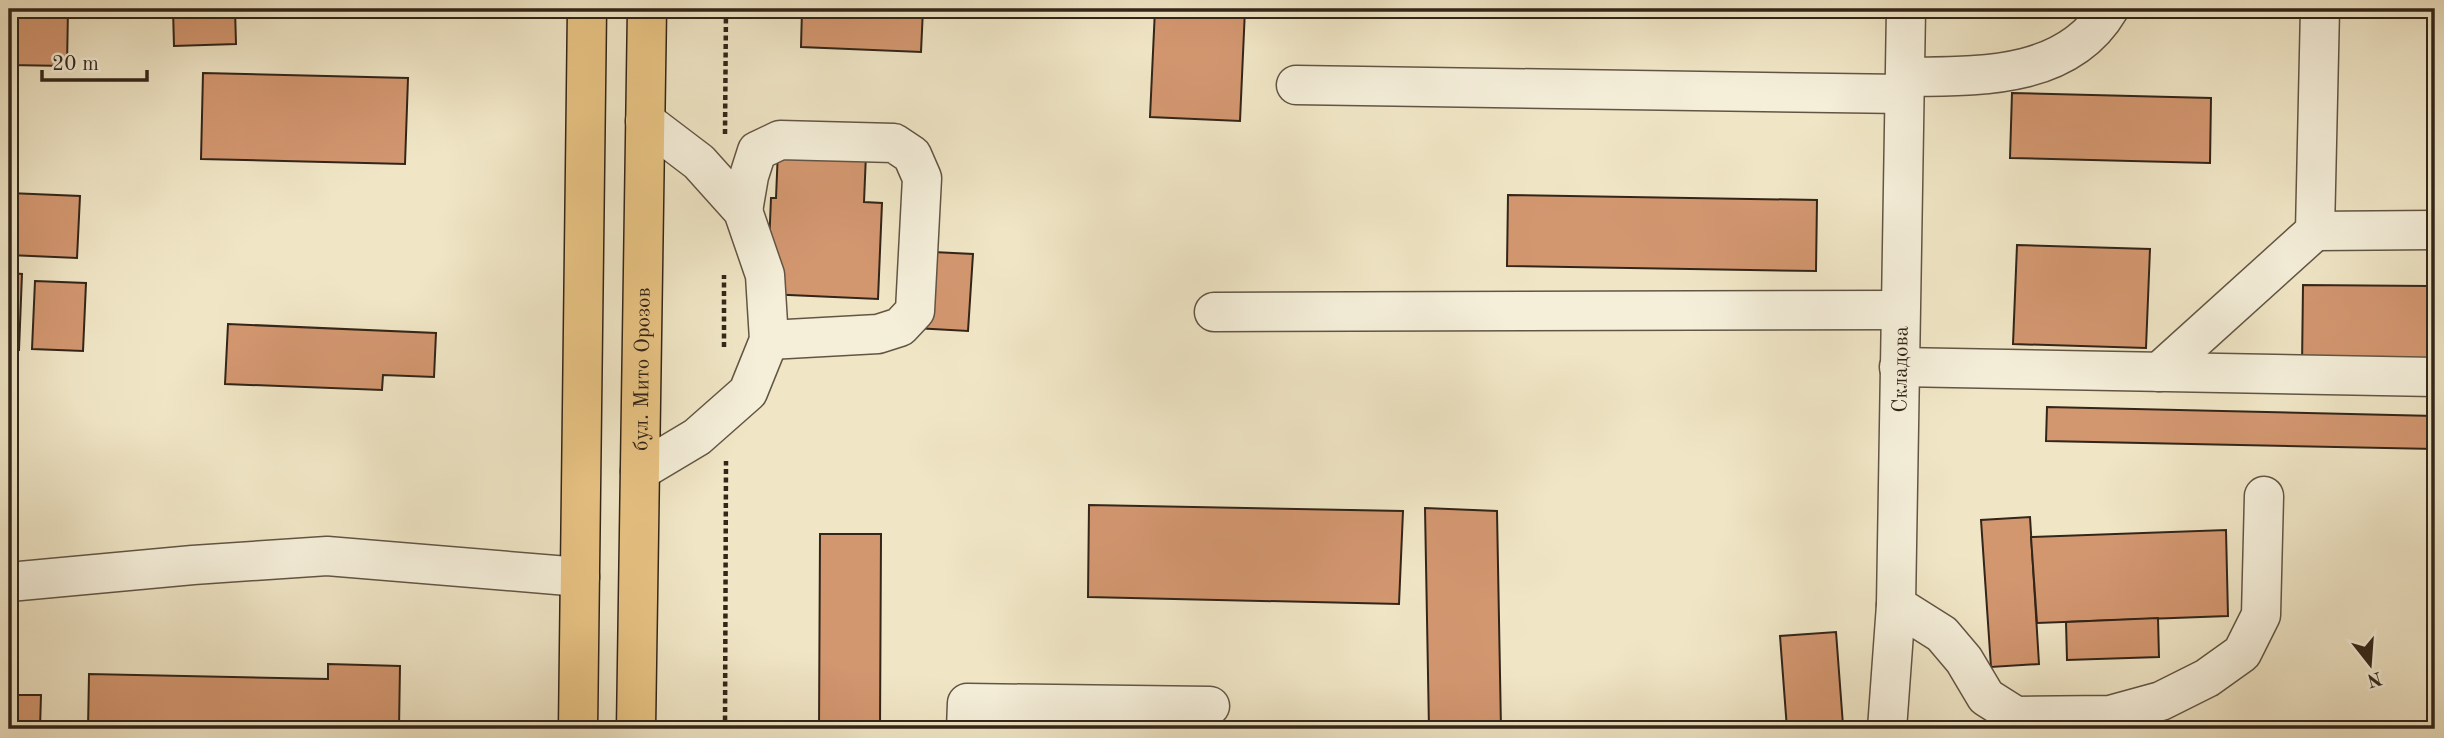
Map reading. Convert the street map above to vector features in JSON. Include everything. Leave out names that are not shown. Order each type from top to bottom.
[{"type":"main road","points":[[578,729],[587,9]]},
{"type":"main road","name":"бул. Мито Орозов","points":[[636,729],[647,9]]},
{"type":"street","name":"Складова","points":[[1887,729],[1896,605],[1906,9]]},
{"type":"street","points":[[1296,85],[1905,86],[1986,76],[2027,67],[2068,52],[2099,26],[2109,9]]},
{"type":"street","points":[[2315,231],[2320,9]]},
{"type":"street","points":[[640,471],[697,437],[748,392],[769,340],[765,275],[743,211],[699,162],[645,121]]},
{"type":"street","points":[[743,211],[749,176],[757,151],[780,140],[894,143],[912,155],[922,178],[915,311],[900,327],[878,334],[769,340]]},
{"type":"street","points":[[2159,372],[2315,231],[2435,230]]},
{"type":"street","points":[[1214,312],[1900,310]]},
{"type":"street","points":[[1899,367],[2435,377]]},
{"type":"street","points":[[1896,605],[1942,634],[1964,660],[1986,697],[2016,716],[2110,715],[2161,701],[2207,678],[2242,653],[2247,644],[2261,615],[2264,496]]},
{"type":"street","points":[[9,582],[327,556],[580,577]]},
{"type":"street","points":[[966,729],[967,703],[1210,706]]},
{"type":"building","points":[[9,9],[68,9],[67,66],[9,65]]},
{"type":"building","points":[[173,9],[235,9],[236,44],[174,46]]},
{"type":"building","points":[[802,9],[923,9],[921,52],[801,47]]},
{"type":"building","points":[[1155,9],[1245,9],[1240,121],[1150,117]]},
{"type":"building","points":[[203,73],[408,78],[405,164],[201,159]]},
{"type":"building","points":[[2012,93],[2211,98],[2210,163],[2010,158]]},
{"type":"building","points":[[778,150],[866,154],[864,202],[882,203],[878,299],[767,294],[771,198],[776,198]]},
{"type":"building","points":[[9,193],[80,196],[77,258],[9,255]]},
{"type":"building","points":[[1508,195],[1817,200],[1816,271],[1507,266]]},
{"type":"building","points":[[2017,245],[2150,249],[2146,348],[2013,344]]},
{"type":"building","points":[[913,251],[973,254],[968,331],[915,328]]},
{"type":"building","points":[[9,273],[22,274],[19,350],[9,349]]},
{"type":"building","points":[[35,281],[86,283],[83,351],[32,349]]},
{"type":"building","points":[[2303,285],[2428,286],[2427,367],[2302,367]]},
{"type":"building","points":[[228,324],[436,333],[434,377],[383,375],[382,390],[225,384]]},
{"type":"building","points":[[2047,407],[2435,416],[2435,449],[2046,441]]},
{"type":"building","points":[[1089,505],[1403,511],[1399,604],[1088,597]]},
{"type":"building","points":[[1425,508],[1497,511],[1501,729],[1429,729]]},
{"type":"building","points":[[2030,517],[2039,664],[1991,667],[1981,520]]},
{"type":"building","points":[[2226,530],[2228,616],[2037,623],[2031,537]]},
{"type":"building","points":[[820,534],[881,534],[880,729],[819,729]]},
{"type":"building","points":[[2158,618],[2159,657],[2067,660],[2066,622]]},
{"type":"building","points":[[1836,632],[1843,725],[1787,729],[1780,636]]},
{"type":"building","points":[[328,664],[400,666],[399,729],[88,729],[89,674],[328,679]]},
{"type":"building","points":[[9,695],[41,695],[40,729],[9,729]]}]
